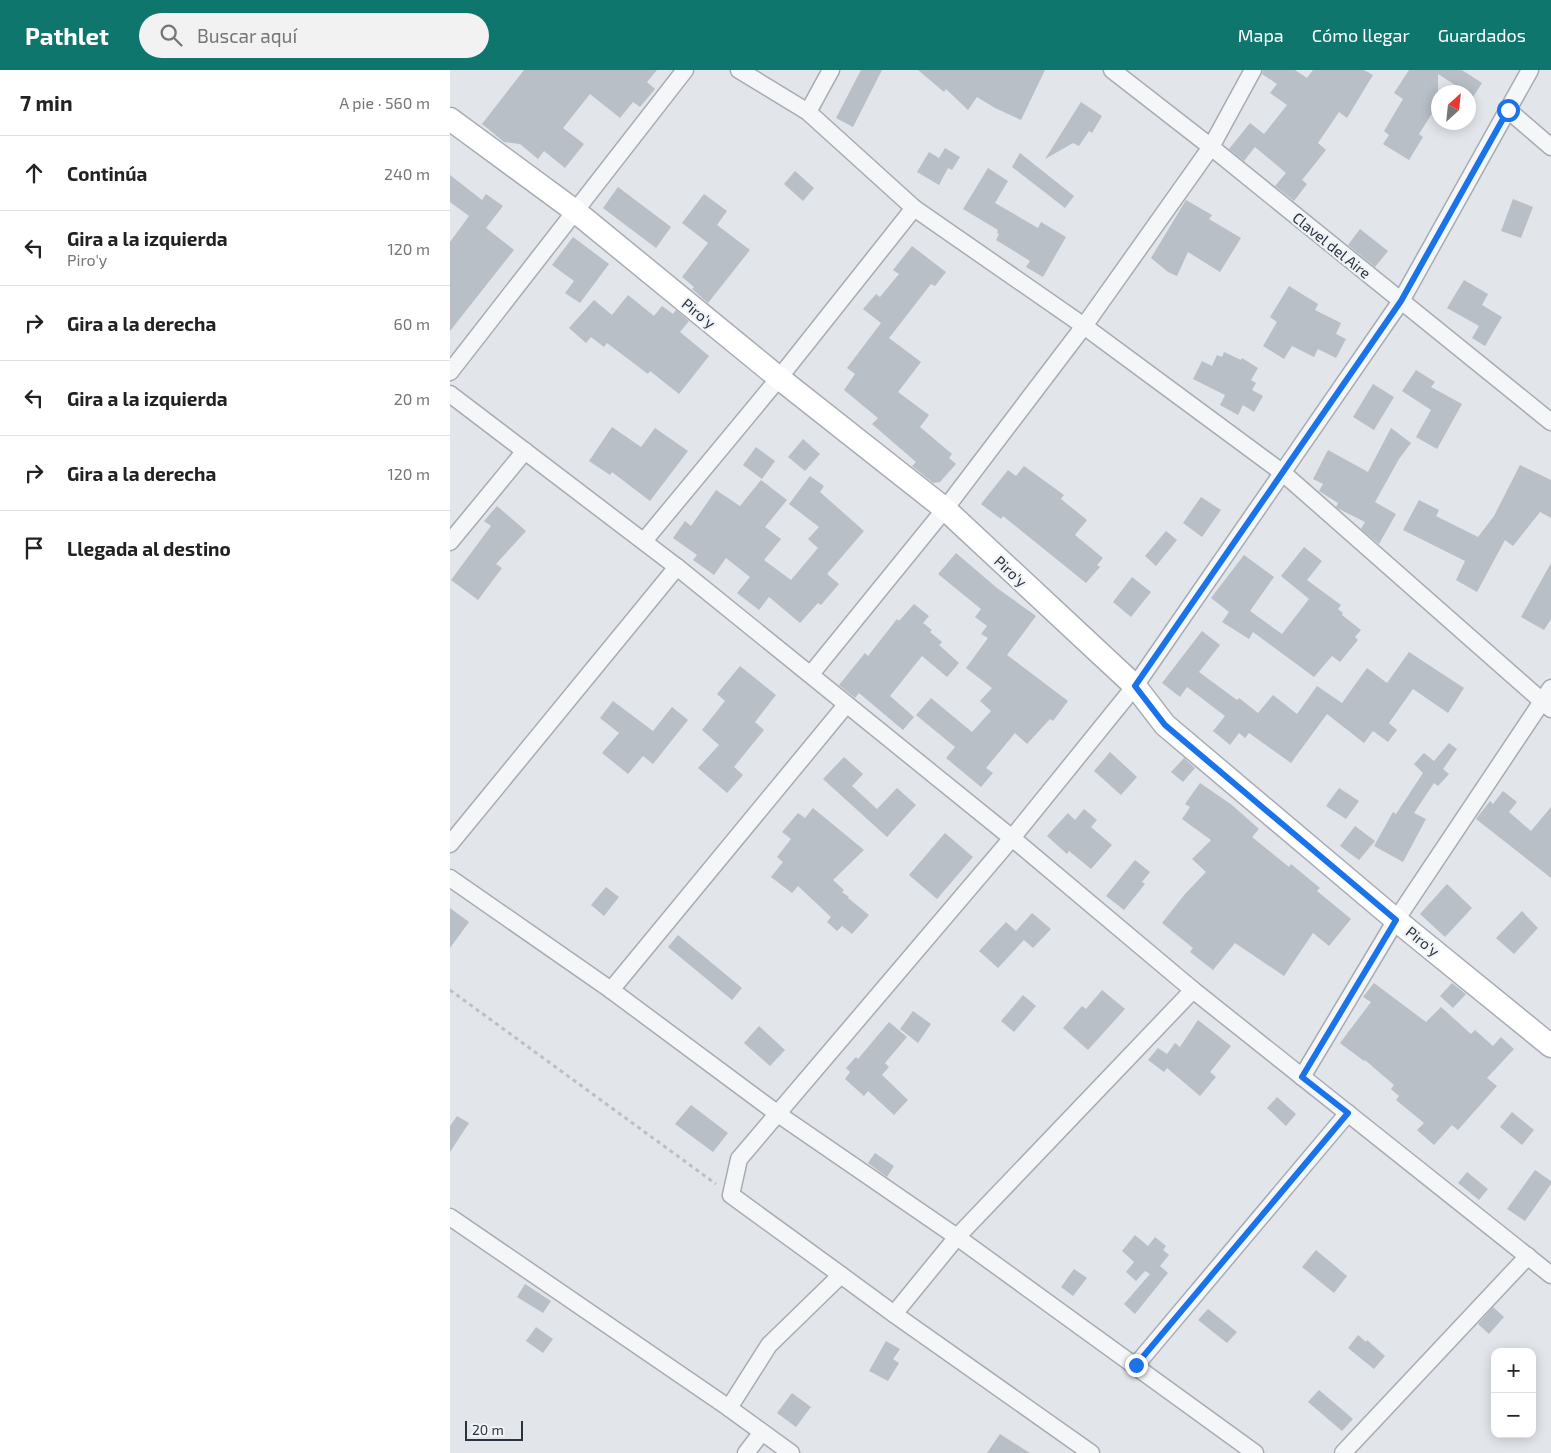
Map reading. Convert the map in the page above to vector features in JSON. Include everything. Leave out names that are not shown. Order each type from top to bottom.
[{"type":"main road","name":"Piro'y","points":[[450,119],[574,211],[779,378],[945,509],[1135,686],[1165,725],[1396,920],[1551,1046]]},
{"type":"street","points":[[450,372],[685,70]]},
{"type":"street","points":[[739,70],[808,112],[914,208],[1084,326],[1283,473],[1548,700],[1396,920],[1302,1077]]},
{"type":"street","points":[[808,112],[831,70]]},
{"type":"street","name":"Clavel del Aire","points":[[1112,70],[1211,147],[1551,422]]},
{"type":"street","points":[[810,674],[945,509],[1084,326],[1211,147],[1253,70]]},
{"type":"street","points":[[1091,1453],[894,1314],[731,1195],[739,1160],[1012,838],[1135,686],[1401,301],[1530,70]]},
{"type":"street","points":[[1508,110],[1551,147]]},
{"type":"street","points":[[644,541],[779,378],[914,208]]},
{"type":"street","points":[[450,394],[678,567],[1012,838],[1194,990],[1551,1275]]},
{"type":"street","points":[[450,542],[525,451]]},
{"type":"street","points":[[450,844],[678,567]]},
{"type":"street","points":[[611,990],[846,705]]},
{"type":"street","points":[[450,878],[611,990],[778,1114],[957,1237],[1255,1453]]},
{"type":"street","points":[[894,1314],[957,1237],[1194,990]]},
{"type":"street","points":[[1136,1365],[1348,1113]]},
{"type":"street","points":[[450,1217],[729,1408],[791,1453]]},
{"type":"street","points":[[1343,1453],[1528,1256]]},
{"type":"street","points":[[729,1408],[769,1345],[841,1275]]},
{"type":"street","points":[[746,1453],[762,1432]]},
{"type":"path","points":[[450,990],[731,1195]]},
{"type":"building","points":[[524,70],[657,70],[647,82],[655,89],[640,107],[633,102],[620,118],[590,94],[563,128],[584,144],[565,168],[544,151],[538,159],[520,144],[504,142],[482,124]]},
{"type":"building","points":[[861,70],[882,70],[853,127],[836,118]]},
{"type":"building","points":[[918,70],[1045,70],[1021,120],[977,97],[968,110],[946,89],[944,92]]},
{"type":"building","points":[[1263,70],[1295,70],[1307,78],[1313,70],[1364,70],[1373,75],[1347,118],[1339,112],[1318,143],[1326,150],[1302,180],[1307,184],[1294,201],[1275,186],[1286,173],[1255,147],[1244,161],[1229,149],[1250,123],[1264,134],[1287,105],[1270,93],[1277,84],[1262,74]]},
{"type":"building","points":[[1409,70],[1462,70],[1482,83],[1476,92],[1476,85],[1455,85],[1438,74],[1438,85],[1431,85],[1431,115],[1419,134],[1423,137],[1409,160],[1383,144],[1389,135],[1384,131],[1403,99],[1394,93]]},
{"type":"building","points":[[1081,102],[1102,116],[1092,133],[1089,131],[1079,146],[1073,143],[1045,159]]},
{"type":"building","points":[[945,148],[960,157],[952,170],[948,168],[939,185],[917,172],[929,152],[939,158]]},
{"type":"building","points":[[1020,153],[1074,196],[1065,208],[1012,167]]},
{"type":"building","points":[[988,168],[1008,181],[995,203],[1038,228],[1041,222],[1066,237],[1043,277],[1026,267],[1030,261],[996,240],[999,234],[997,233],[998,230],[963,209]]},
{"type":"building","points":[[795,171],[814,188],[803,201],[784,184]]},
{"type":"building","points":[[450,175],[482,200],[486,194],[503,206],[486,228],[514,250],[450,331],[450,242],[469,216],[450,202]]},
{"type":"building","points":[[618,187],[671,227],[656,248],[603,208]]},
{"type":"building","points":[[704,194],[727,211],[717,225],[750,250],[708,303],[682,277],[708,243],[682,223]]},
{"type":"building","points":[[1513,199],[1533,207],[1521,238],[1501,231]]},
{"type":"building","points":[[1186,200],[1212,215],[1209,219],[1241,238],[1220,272],[1188,252],[1177,276],[1168,272],[1151,258]]},
{"type":"building","points":[[1360,229],[1388,251],[1375,267],[1348,245]]},
{"type":"building","points":[[573,237],[609,264],[580,303],[565,293],[574,281],[552,265]]},
{"type":"building","points":[[912,246],[946,272],[935,286],[931,284],[889,338],[921,362],[898,392],[929,415],[920,427],[952,454],[949,458],[956,464],[940,482],[933,483],[912,466],[916,462],[872,424],[878,418],[844,390],[855,374],[847,368],[881,323],[863,309],[876,294],[880,297],[899,274],[893,270]]},
{"type":"building","points":[[1464,280],[1488,294],[1482,305],[1502,317],[1485,346],[1472,338],[1479,326],[1447,308]]},
{"type":"building","points":[[1289,286],[1318,304],[1315,310],[1341,323],[1336,334],[1346,339],[1336,358],[1318,349],[1314,357],[1292,346],[1284,359],[1263,346],[1277,322],[1270,317]]},
{"type":"building","points":[[628,295],[654,316],[662,306],[673,314],[676,310],[689,321],[680,332],[709,356],[679,394],[650,371],[648,374],[607,343],[604,347],[591,337],[586,343],[569,328],[594,300],[612,315]]},
{"type":"building","points":[[1224,352],[1241,360],[1242,358],[1258,368],[1251,380],[1256,383],[1252,390],[1263,396],[1254,412],[1243,405],[1238,415],[1220,405],[1225,395],[1193,379],[1202,361],[1212,366],[1217,355],[1222,357]]},
{"type":"building","points":[[1416,370],[1435,382],[1431,387],[1462,404],[1437,449],[1416,437],[1431,410],[1402,391]]},
{"type":"building","points":[[1373,384],[1394,397],[1374,430],[1353,417]]},
{"type":"building","points":[[612,427],[641,447],[655,428],[688,451],[650,501],[612,472],[610,475],[589,461]]},
{"type":"building","points":[[1391,428],[1411,443],[1399,459],[1375,502],[1396,514],[1379,544],[1361,529],[1365,522],[1337,508],[1338,503],[1319,491],[1323,484],[1313,479],[1328,450],[1368,472]]},
{"type":"building","points":[[803,439],[820,454],[805,471],[788,457]]},
{"type":"building","points":[[756,447],[775,461],[762,479],[743,465]]},
{"type":"building","points":[[1520,465],[1551,480],[1551,518],[1540,512],[1513,546],[1505,540],[1477,592],[1456,580],[1465,561],[1403,530],[1419,500],[1439,510],[1436,516],[1478,537],[1494,516]]},
{"type":"building","points":[[1024,466],[1064,495],[1061,499],[1087,520],[1075,535],[1103,558],[1097,565],[1100,567],[1086,583],[1003,516],[1001,519],[981,504],[1008,470],[1016,476]]},
{"type":"building","points":[[810,476],[824,486],[820,492],[864,531],[827,574],[839,584],[821,605],[818,603],[800,623],[769,597],[759,610],[737,593],[750,577],[726,558],[714,575],[693,560],[697,555],[673,538],[685,521],[691,526],[716,490],[740,506],[761,480],[787,500],[765,527],[781,539],[764,560],[791,580],[818,548],[808,539],[819,527],[789,504]]},
{"type":"building","points":[[1201,497],[1221,510],[1202,537],[1183,523]]},
{"type":"building","points":[[497,506],[526,531],[496,564],[502,568],[478,600],[451,580],[491,526],[484,521]]},
{"type":"building","points":[[1166,531],[1177,540],[1156,566],[1145,556]]},
{"type":"building","points":[[1304,547],[1322,561],[1307,580],[1341,605],[1338,609],[1343,613],[1342,615],[1361,630],[1355,637],[1358,640],[1340,662],[1332,656],[1314,677],[1253,632],[1249,639],[1222,622],[1229,612],[1211,598],[1244,555],[1274,577],[1250,611],[1282,634],[1309,599],[1281,576]]},
{"type":"building","points":[[956,553],[997,588],[1036,616],[1007,655],[1068,701],[1053,721],[1050,719],[1027,744],[1015,733],[986,768],[993,773],[981,787],[946,758],[955,747],[916,715],[931,698],[972,732],[991,711],[980,701],[992,688],[966,668],[988,638],[981,634],[987,626],[975,617],[981,609],[938,574]]},
{"type":"building","points":[[1551,563],[1551,619],[1544,630],[1521,617]]},
{"type":"building","points":[[1132,577],[1151,592],[1131,617],[1113,602]]},
{"type":"building","points":[[914,604],[929,616],[923,623],[942,642],[939,645],[959,663],[947,677],[922,656],[890,696],[914,717],[903,730],[859,693],[855,698],[839,685],[865,653],[868,656],[897,619],[899,621]]},
{"type":"building","points":[[1202,631],[1220,645],[1199,672],[1258,713],[1273,695],[1297,714],[1317,686],[1342,703],[1367,668],[1387,683],[1409,652],[1464,688],[1448,713],[1413,689],[1389,723],[1397,730],[1388,742],[1373,731],[1364,743],[1327,714],[1291,763],[1249,733],[1245,738],[1239,733],[1230,745],[1213,731],[1225,716],[1187,687],[1180,697],[1162,683]]},
{"type":"building","points":[[740,666],[776,695],[755,722],[764,730],[734,767],[743,775],[727,793],[698,768],[719,745],[702,730],[725,701],[717,694]]},
{"type":"building","points":[[613,701],[653,731],[672,707],[688,720],[653,764],[643,756],[628,774],[602,753],[619,733],[600,718]]},
{"type":"building","points":[[1449,743],[1457,749],[1443,769],[1449,774],[1438,786],[1434,783],[1414,813],[1426,819],[1403,862],[1374,846],[1393,812],[1396,814],[1423,773],[1414,764],[1424,753],[1434,761]]},
{"type":"building","points":[[1110,752],[1137,777],[1121,795],[1094,771]]},
{"type":"building","points":[[844,757],[863,774],[852,786],[877,809],[897,788],[916,805],[887,837],[823,779]]},
{"type":"building","points":[[1184,758],[1195,768],[1183,782],[1171,772]]},
{"type":"building","points":[[1200,783],[1232,805],[1259,829],[1252,837],[1289,867],[1291,864],[1320,888],[1317,891],[1351,919],[1329,946],[1313,933],[1284,976],[1235,943],[1213,970],[1190,952],[1193,948],[1162,923],[1185,894],[1206,872],[1192,859],[1211,840],[1182,819],[1190,807],[1185,804]]},
{"type":"building","points":[[1339,788],[1359,801],[1346,819],[1326,806]]},
{"type":"building","points":[[1503,791],[1517,802],[1509,812],[1531,831],[1551,807],[1551,878],[1476,819],[1490,801],[1493,804]]},
{"type":"building","points":[[813,808],[864,850],[833,880],[844,890],[842,892],[848,898],[869,915],[852,934],[842,926],[837,931],[827,922],[831,917],[798,886],[792,893],[771,877],[783,862],[777,857],[791,839],[782,832],[798,813],[805,818]]},
{"type":"building","points":[[1084,809],[1097,820],[1091,827],[1112,845],[1091,869],[1069,851],[1067,854],[1047,836],[1068,813],[1075,820]]},
{"type":"building","points":[[1355,826],[1375,841],[1359,860],[1340,846]]},
{"type":"building","points":[[945,833],[973,857],[937,899],[909,875]]},
{"type":"building","points":[[1135,860],[1150,872],[1142,882],[1145,884],[1124,910],[1106,896]]},
{"type":"building","points":[[1447,884],[1472,908],[1445,937],[1420,914]]},
{"type":"building","points":[[606,887],[619,897],[604,916],[591,905]]},
{"type":"building","points":[[450,908],[469,922],[450,948]]},
{"type":"building","points":[[1522,911],[1538,928],[1514,954],[1496,938]]},
{"type":"building","points":[[1032,913],[1051,929],[1033,948],[1024,940],[998,968],[979,951],[1006,922],[1016,931]]},
{"type":"building","points":[[678,935],[742,988],[732,1000],[668,947]]},
{"type":"building","points":[[1374,983],[1426,1022],[1441,1007],[1471,1034],[1475,1030],[1493,1046],[1501,1037],[1514,1049],[1487,1078],[1497,1086],[1458,1130],[1452,1125],[1434,1145],[1417,1130],[1424,1123],[1396,1100],[1399,1096],[1391,1089],[1394,1085],[1365,1060],[1340,1043],[1371,1002],[1363,997]]},
{"type":"building","points":[[1452,983],[1466,994],[1453,1008],[1440,996]]},
{"type":"building","points":[[1102,990],[1125,1009],[1088,1050],[1063,1028],[1082,1006],[1086,1009]]},
{"type":"building","points":[[1023,995],[1036,1006],[1014,1032],[1001,1021]]},
{"type":"building","points":[[913,1011],[931,1024],[918,1043],[900,1029]]},
{"type":"building","points":[[1198,1020],[1231,1046],[1210,1072],[1216,1077],[1200,1096],[1167,1068],[1164,1072],[1148,1060],[1158,1048],[1167,1054],[1175,1043],[1180,1047]]},
{"type":"building","points":[[889,1022],[907,1037],[885,1063],[889,1067],[882,1075],[908,1100],[894,1115],[868,1091],[864,1096],[845,1079],[850,1072],[846,1068],[856,1057],[858,1059]]},
{"type":"building","points":[[759,1026],[785,1050],[770,1066],[744,1043]]},
{"type":"building","points":[[1277,1097],[1296,1114],[1286,1126],[1267,1108]]},
{"type":"building","points":[[691,1105],[728,1133],[713,1152],[675,1124]]},
{"type":"building","points":[[1512,1112],[1534,1130],[1522,1145],[1500,1127]]},
{"type":"building","points":[[457,1116],[469,1123],[450,1152],[450,1126]]},
{"type":"building","points":[[875,1153],[894,1166],[887,1177],[868,1163]]},
{"type":"building","points":[[1535,1170],[1551,1181],[1551,1184],[1525,1221],[1507,1209]]},
{"type":"building","points":[[1467,1172],[1488,1189],[1479,1200],[1458,1183]]},
{"type":"building","points":[[1135,1235],[1148,1246],[1155,1237],[1166,1246],[1163,1250],[1169,1255],[1160,1266],[1168,1273],[1135,1314],[1124,1304],[1150,1274],[1145,1271],[1136,1281],[1126,1272],[1134,1262],[1122,1251]]},
{"type":"building","points":[[1316,1250],[1347,1276],[1334,1293],[1302,1267]]},
{"type":"building","points":[[1074,1269],[1087,1278],[1073,1296],[1061,1287]]},
{"type":"building","points":[[525,1284],[551,1301],[543,1313],[517,1297]]},
{"type":"building","points":[[1493,1307],[1504,1317],[1489,1334],[1478,1324]]},
{"type":"building","points":[[1208,1309],[1237,1332],[1227,1343],[1198,1320]]},
{"type":"building","points":[[536,1327],[553,1339],[543,1353],[526,1341]]},
{"type":"building","points":[[1358,1335],[1366,1342],[1367,1340],[1385,1356],[1374,1369],[1348,1348]]},
{"type":"building","points":[[886,1341],[900,1349],[893,1359],[899,1363],[888,1381],[869,1371]]},
{"type":"building","points":[[1319,1390],[1353,1419],[1342,1431],[1308,1402]]},
{"type":"building","points":[[792,1393],[811,1407],[796,1427],[777,1413]]},
{"type":"building","points":[[1000,1434],[1030,1453],[987,1453]]},
{"type":"route","points":[[1136,1365],[1348,1113],[1302,1077],[1396,920],[1165,725],[1135,686],[1401,301],[1508,110]]}]
